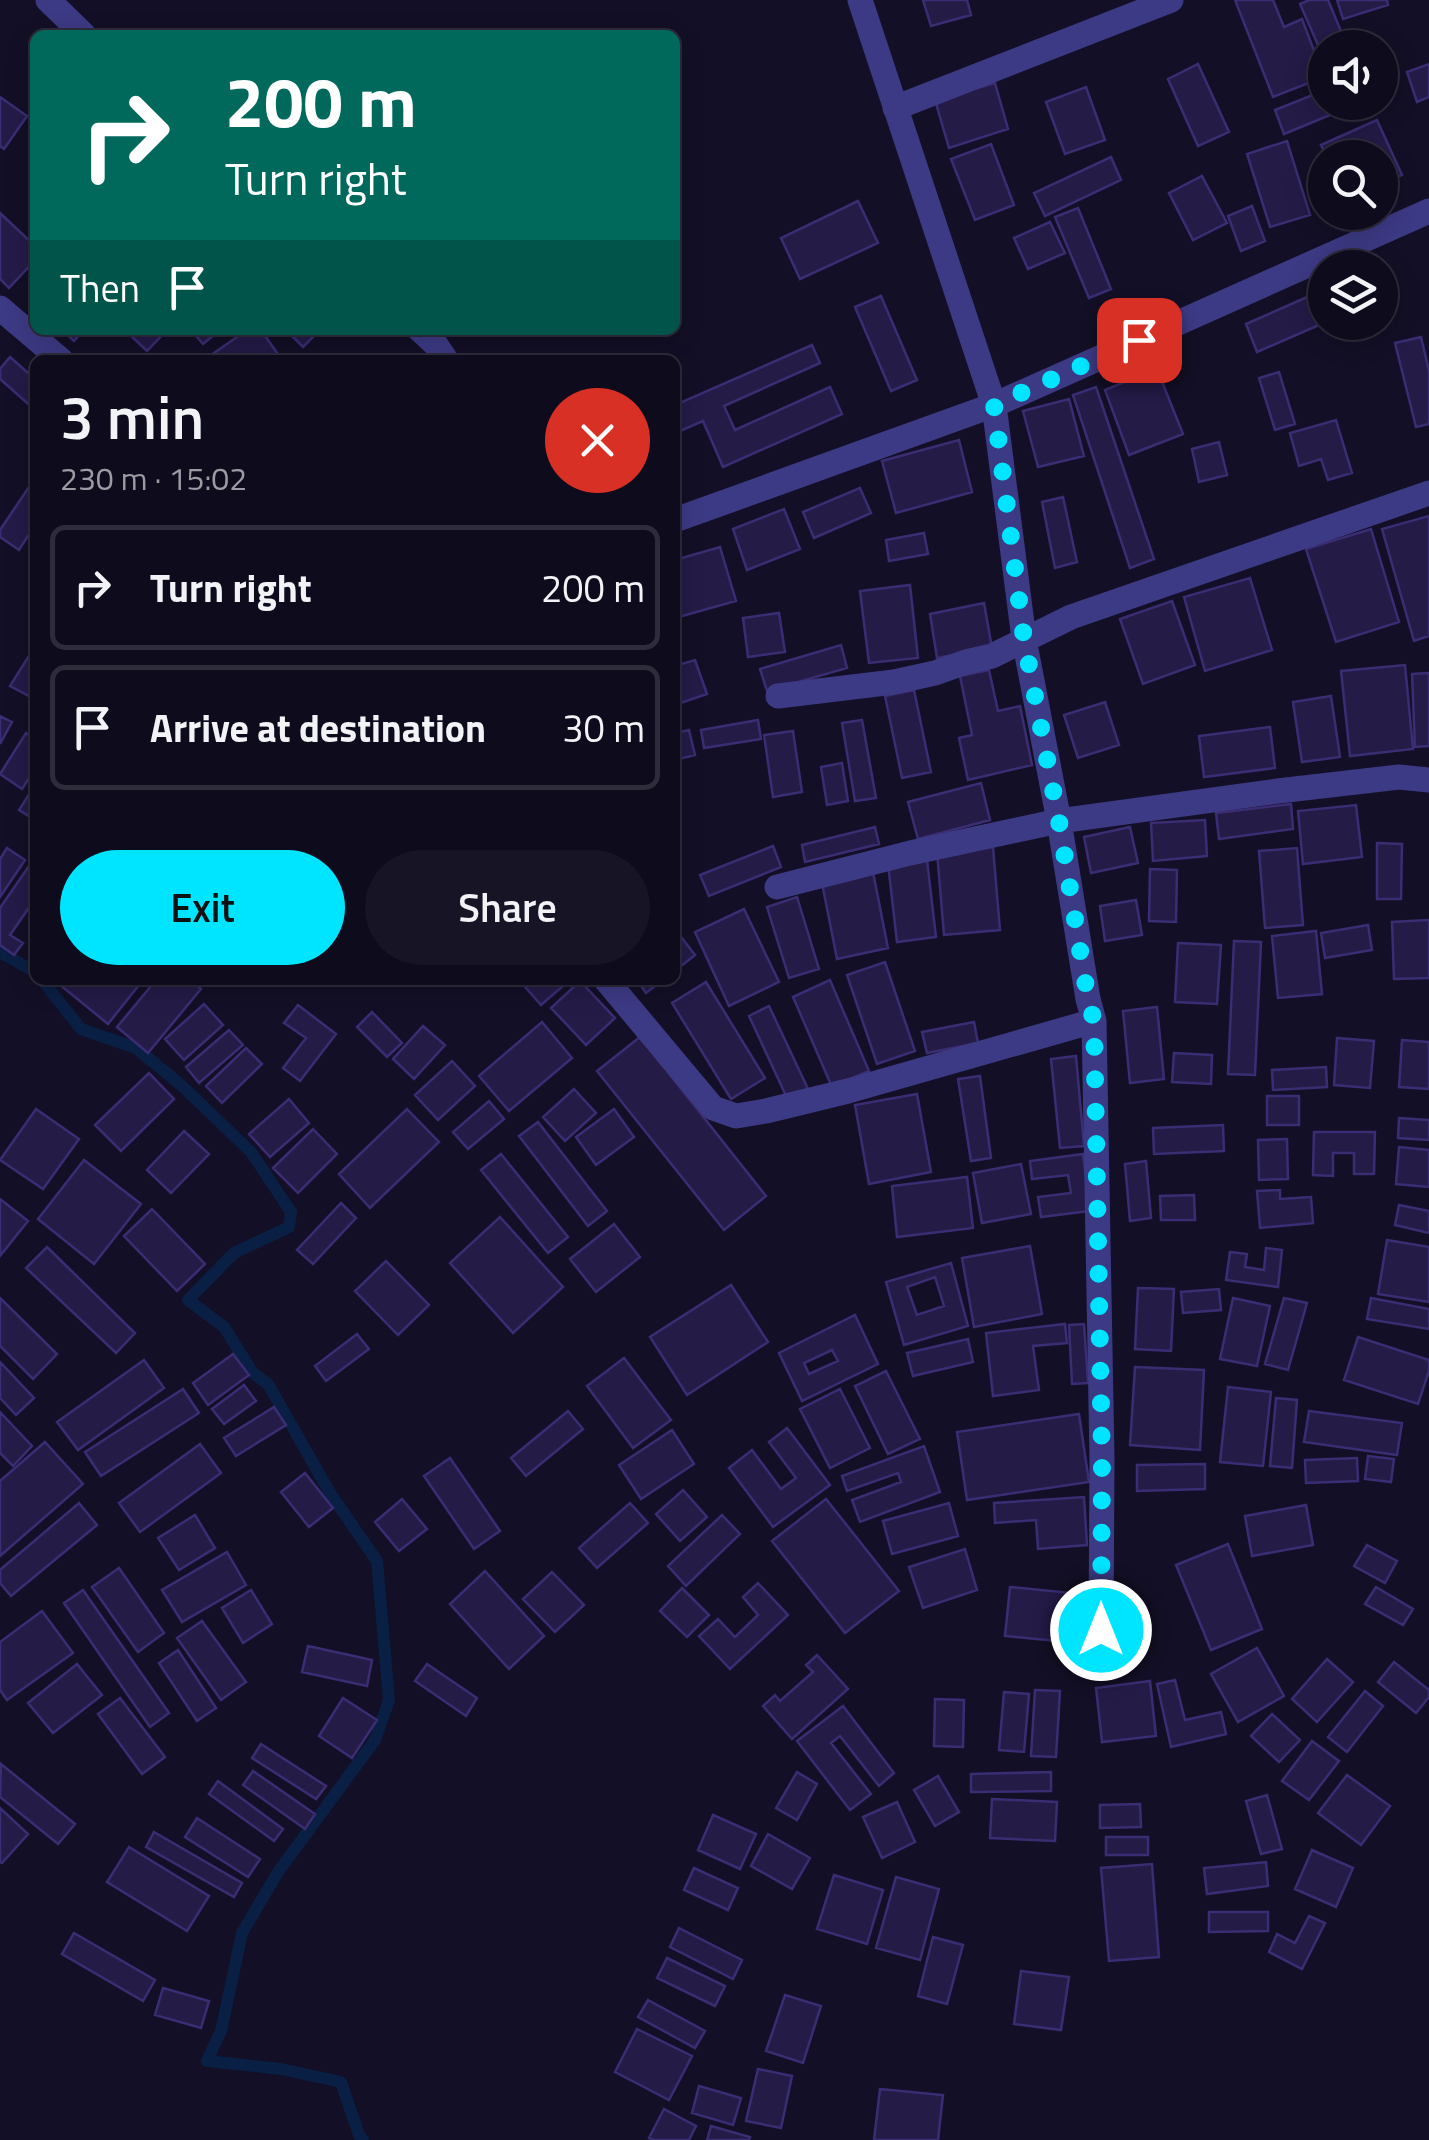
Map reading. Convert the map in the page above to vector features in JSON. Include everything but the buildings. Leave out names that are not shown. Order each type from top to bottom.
[{"type":"street","points":[[48,0],[79,30]]},
{"type":"street","points":[[860,0],[994,405],[1024,639],[1094,1021],[1101,1630]]},
{"type":"street","points":[[895,108],[1171,0]]},
{"type":"street","points":[[680,518],[994,405],[1429,211]]},
{"type":"street","points":[[0,308],[30,333]]},
{"type":"street","points":[[32,335],[56,355]]},
{"type":"street","points":[[424,335],[442,355]]},
{"type":"street","points":[[778,696],[894,682],[992,656],[1071,617],[1429,493]]},
{"type":"street","points":[[777,887],[1059,821],[1313,787],[1399,778],[1429,780]]},
{"type":"street","points":[[610,985],[714,1108],[736,1116],[848,1092],[1094,1021]]},
{"type":"waterway","points":[[0,952],[30,969]]},
{"type":"waterway","points":[[46,985],[81,1029],[136,1048],[181,1085],[251,1152],[291,1212],[289,1227],[234,1253],[188,1300],[224,1327],[253,1373],[268,1384],[330,1493],[377,1561],[389,1700],[375,1740],[278,1872],[242,1933],[221,2031],[207,2061],[281,2069],[341,2082],[363,2140]]},
{"type":"route","points":[[1101,1630],[1094,1021],[1024,639],[994,405],[1139,340]]}]
